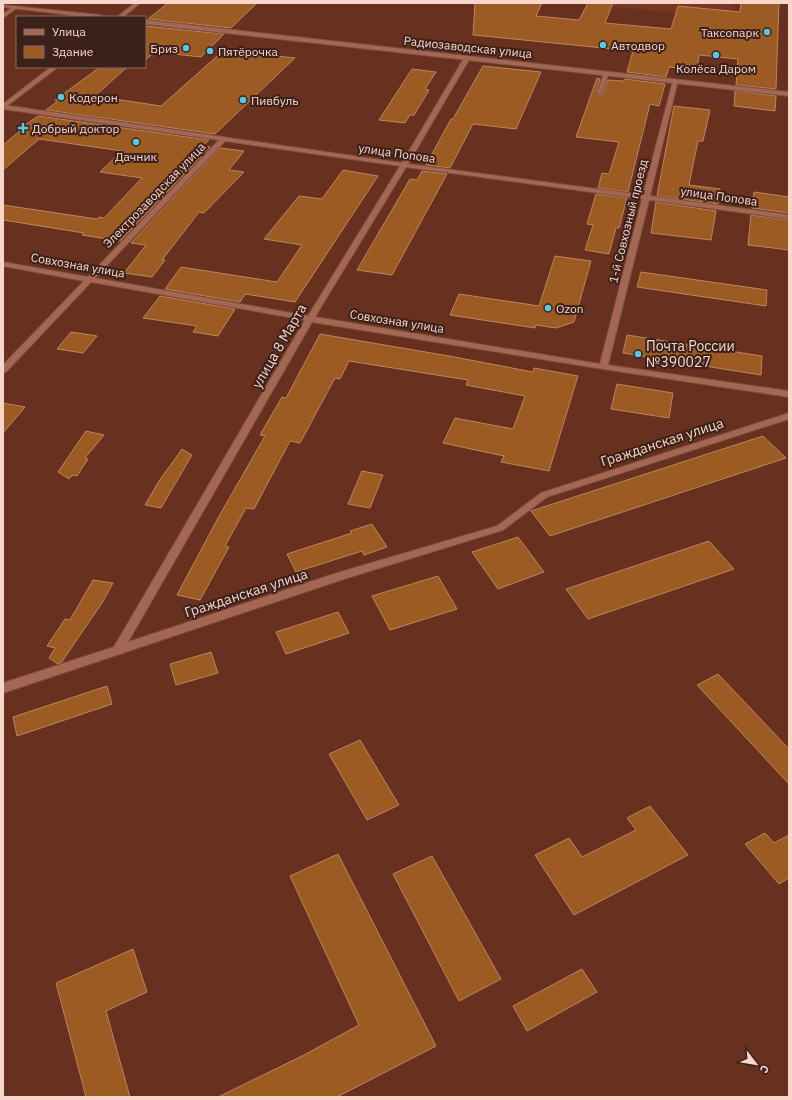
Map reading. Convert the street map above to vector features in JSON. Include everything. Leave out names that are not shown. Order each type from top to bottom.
[{"type":"street","points":[[121,16],[138,3]]},
{"type":"street","points":[[3,6],[92,16]]},
{"type":"street","points":[[3,16],[16,7]]},
{"type":"street","name":"Радиозаводская улица","points":[[146,22],[789,94]]},
{"type":"street","name":"улица 8 Марта","points":[[118,650],[310,319],[404,166],[467,58]]},
{"type":"street","points":[[3,107],[54,68]]},
{"type":"street","points":[[599,93],[606,73]]},
{"type":"street","name":"1-й Совхозный проезд","points":[[603,366],[676,81]]},
{"type":"street","name":"улица Попова","points":[[3,107],[404,166],[789,217]]},
{"type":"street","name":"Электрозаводская улица","points":[[3,370],[88,279],[223,140]]},
{"type":"street","name":"Совхозная улица","points":[[3,264],[310,319],[789,394]]},
{"type":"street","name":"Гражданская улица","points":[[3,688],[341,576],[500,528],[544,495],[789,416]]},
{"type":"shaded area","points":[[572,3],[735,3],[733,18]]},
{"type":"building","points":[[168,3],[257,3],[231,28],[148,19]]},
{"type":"building","points":[[475,3],[542,3],[536,16],[579,20],[588,3],[613,3],[605,23],[671,29],[678,6],[740,12],[741,3],[779,3],[776,89],[736,85],[738,59],[699,55],[697,70],[669,67],[666,77],[627,72],[633,51],[473,35]]},
{"type":"building","points":[[146,26],[224,34],[201,57],[155,52],[146,59]]},
{"type":"building","points":[[224,50],[295,58],[215,134],[46,110],[59,100],[55,100],[99,68],[126,68],[95,96],[161,106]]},
{"type":"building","points":[[483,66],[541,72],[516,129],[473,124],[450,168],[426,165],[451,119],[453,119]]},
{"type":"building","points":[[412,69],[436,72],[425,89],[429,90],[414,115],[410,115],[405,123],[379,120]]},
{"type":"building","points":[[597,78],[600,79],[597,95],[603,94],[608,80],[624,81],[625,79],[665,84],[659,106],[650,104],[628,192],[598,188],[602,173],[609,174],[619,142],[576,137]]},
{"type":"building","points":[[735,91],[776,96],[775,111],[734,106]]},
{"type":"building","points":[[674,106],[710,110],[703,141],[698,141],[689,185],[720,189],[718,204],[657,196]]},
{"type":"building","points":[[38,116],[209,140],[203,146],[210,147],[120,241],[82,235],[84,233],[3,220],[3,205],[97,219],[99,217],[104,218],[142,178],[100,172],[122,151],[39,139],[3,170],[3,145],[20,131],[18,130]]},
{"type":"building","points":[[220,148],[244,151],[229,170],[244,172],[204,213],[199,212],[162,260],[165,260],[152,277],[124,273],[146,245],[131,243]]},
{"type":"building","points":[[343,170],[378,176],[295,302],[245,294],[240,302],[165,289],[181,267],[277,282],[302,245],[264,239],[299,196],[322,199]]},
{"type":"building","points":[[422,171],[447,174],[392,275],[357,270],[410,179],[417,180]]},
{"type":"building","points":[[754,192],[789,197],[789,213],[752,208]]},
{"type":"building","points":[[596,194],[627,198],[619,228],[616,228],[609,254],[585,250],[593,225],[587,224]]},
{"type":"building","points":[[656,202],[716,211],[711,240],[651,233]]},
{"type":"building","points":[[751,215],[789,220],[789,250],[748,245]]},
{"type":"building","points":[[555,256],[591,261],[574,322],[556,328],[536,325],[535,328],[450,315],[459,294],[539,306]]},
{"type":"building","points":[[641,272],[767,290],[766,306],[637,287]]},
{"type":"building","points":[[160,296],[235,309],[218,336],[193,332],[197,326],[143,318]]},
{"type":"building","points":[[71,332],[97,336],[83,353],[57,349]]},
{"type":"building","points":[[320,334],[533,372],[534,368],[578,376],[549,471],[501,462],[504,456],[443,443],[455,418],[513,429],[525,396],[466,385],[468,380],[349,361],[340,379],[335,378],[300,443],[290,441],[254,509],[246,508],[225,546],[229,547],[200,600],[177,595],[218,518],[265,436],[260,435],[282,397],[286,398]]},
{"type":"building","points":[[627,335],[762,356],[761,375],[623,353]]},
{"type":"building","points":[[617,384],[673,393],[669,418],[611,409]]},
{"type":"building","points":[[3,403],[25,407],[3,433]]},
{"type":"building","points":[[86,431],[104,435],[85,458],[88,459],[77,476],[73,475],[69,479],[58,472]]},
{"type":"building","points":[[763,436],[786,458],[550,536],[531,511]]},
{"type":"building","points":[[182,449],[192,455],[161,508],[145,505],[159,481]]},
{"type":"building","points":[[362,471],[383,475],[370,508],[348,504]]},
{"type":"building","points":[[372,524],[387,547],[364,555],[362,551],[296,572],[287,554],[352,533],[350,531]]},
{"type":"building","points":[[518,537],[544,572],[498,589],[472,552]]},
{"type":"building","points":[[709,541],[734,569],[588,619],[566,589]]},
{"type":"building","points":[[438,576],[457,609],[390,630],[372,596]]},
{"type":"building","points":[[93,580],[113,583],[102,603],[61,663],[58,664],[49,658],[55,648],[47,646],[65,619],[70,620]]},
{"type":"building","points":[[338,612],[349,633],[286,654],[276,632]]},
{"type":"building","points":[[211,652],[218,673],[176,685],[170,664]]},
{"type":"building","points":[[718,674],[789,749],[789,784],[697,685]]},
{"type":"building","points":[[107,686],[112,704],[17,736],[13,717]]},
{"type":"building","points":[[360,740],[399,805],[367,820],[329,754]]},
{"type":"building","points":[[650,806],[688,855],[574,915],[535,855],[569,838],[582,857],[636,830],[627,818]]},
{"type":"building","points":[[765,833],[774,843],[789,835],[789,878],[779,884],[745,844]]},
{"type":"building","points":[[338,854],[436,1046],[337,1097],[218,1097],[304,1055],[359,1025],[290,876]]},
{"type":"building","points":[[432,856],[501,979],[459,1001],[393,874]]},
{"type":"building","points":[[133,949],[147,992],[106,1011],[130,1097],[86,1097],[56,983]]},
{"type":"building","points":[[582,969],[597,992],[527,1031],[513,1006]]},
{"type":"place","name":"Таксопарк","points":[[767,32]]},
{"type":"place","name":"Автодвор","points":[[603,45]]},
{"type":"place","name":"Бриз","points":[[186,48]]},
{"type":"place","name":"Пятёрочка","points":[[210,51]]},
{"type":"place","name":"Колёса Даром","points":[[716,55]]},
{"type":"place","name":"Кодерон","points":[[61,97]]},
{"type":"place","name":"Пивбуль","points":[[243,100]]},
{"type":"place","name":"Добрый доктор","points":[[23,128]]},
{"type":"place","name":"Дачник","points":[[136,142]]},
{"type":"place","name":"Ozon","points":[[548,308]]},
{"type":"place","name":"Почта России №390027","points":[[638,354]]}]
